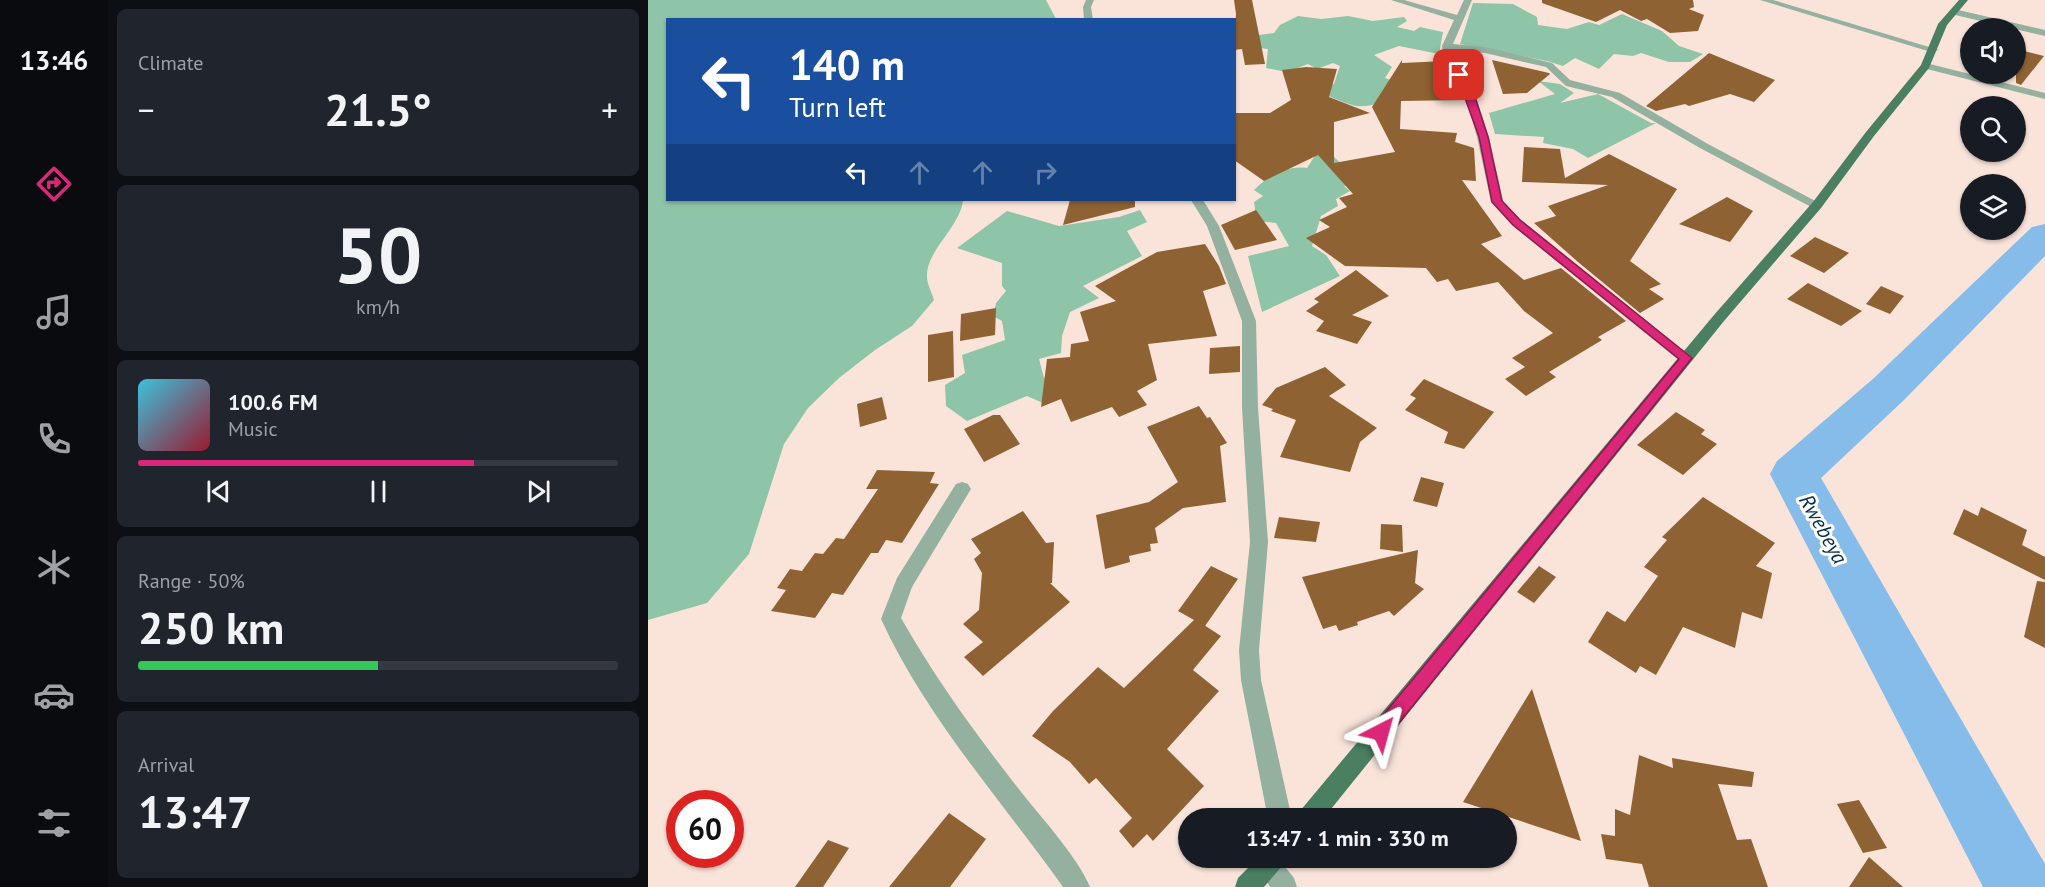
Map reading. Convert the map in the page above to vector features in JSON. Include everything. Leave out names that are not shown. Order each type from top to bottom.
[{"type":"main road","points":[[1317,808],[1686,358],[1817,205],[1870,134],[1926,66],[1943,24],[1959,6]]},
{"type":"main road","points":[[1247,887],[1265,868]]},
{"type":"street","points":[[1089,18],[1090,0]]},
{"type":"street","points":[[1395,0],[1458,18]]},
{"type":"street","points":[[1468,0],[1447,46],[1473,105],[1483,137],[1497,202],[1516,222],[1686,358]]},
{"type":"street","points":[[1764,0],[1934,50]]},
{"type":"street","points":[[1959,6],[2045,33]]},
{"type":"street","points":[[1447,46],[1485,50],[1556,68],[1563,81],[1571,85],[1602,90],[1616,95],[1704,146],[1817,205]]},
{"type":"street","points":[[1926,66],[2045,96]]},
{"type":"street","points":[[1198,201],[1213,226],[1249,321],[1250,408],[1259,542],[1250,660],[1251,680],[1278,808]]},
{"type":"street","points":[[962,489],[904,584],[891,619],[907,651],[962,736],[1045,840],[1078,887]]},
{"type":"street","points":[[1275,868],[1285,887]]},
{"type":"green space","points":[[648,0],[1046,0],[1055,18],[666,18],[666,201],[963,201],[961,210],[928,268],[927,280],[934,300],[912,326],[875,350],[839,378],[808,408],[784,444],[749,554],[707,603],[648,620]]},
{"type":"green space","points":[[1473,3],[1513,4],[1537,17],[1538,25],[1567,29],[1589,22],[1599,25],[1622,14],[1662,31],[1679,46],[1703,54],[1690,62],[1669,62],[1641,53],[1633,56],[1614,54],[1599,69],[1575,58],[1563,66],[1460,44]]},
{"type":"green space","points":[[1298,16],[1321,19],[1348,16],[1373,21],[1404,17],[1407,21],[1397,27],[1414,31],[1420,27],[1443,32],[1439,54],[1399,46],[1374,55],[1392,67],[1385,78],[1403,84],[1395,99],[1366,106],[1353,105],[1314,89],[1334,84],[1340,66],[1333,63],[1317,69],[1308,64],[1287,72],[1266,68],[1268,49],[1251,47],[1252,36],[1274,33],[1280,25]]},
{"type":"green space","points":[[1538,81],[1560,84],[1574,93],[1560,103],[1598,94],[1651,123],[1656,123],[1588,158],[1573,149],[1543,143],[1544,137],[1495,134],[1489,113],[1555,94]]},
{"type":"green space","points":[[1328,151],[1360,182],[1344,186],[1350,191],[1336,199],[1338,206],[1321,216],[1312,246],[1326,255],[1340,276],[1262,312],[1248,256],[1289,246],[1276,223],[1257,221],[1254,202],[1263,196],[1254,190],[1265,180],[1285,170],[1307,168],[1316,154]]},
{"type":"green space","points":[[1140,210],[1147,222],[1127,231],[1142,256],[1083,286],[1099,298],[1070,312],[1062,336],[1061,353],[1039,359],[1044,378],[1054,372],[1043,403],[1027,396],[967,421],[946,406],[945,385],[965,373],[962,355],[1005,340],[1002,321],[993,316],[996,303],[1006,291],[1002,286],[1002,263],[957,248],[1007,211],[1059,226],[1119,217]]},
{"type":"building","points":[[1234,0],[1252,0],[1265,64],[1245,65],[1242,49],[1236,50]]},
{"type":"building","points":[[1542,0],[1693,0],[1694,7],[1689,9],[1704,15],[1698,31],[1670,33],[1647,19],[1641,21],[1620,10],[1596,22],[1542,3]]},
{"type":"building","points":[[2026,52],[2044,56],[2026,79]]},
{"type":"building","points":[[1709,53],[1775,80],[1754,102],[1730,94],[1689,106],[1685,104],[1656,111],[1646,106]]},
{"type":"building","points":[[1402,60],[1402,63],[1445,61],[1464,100],[1401,101],[1400,129],[1457,133],[1455,142],[1474,148],[1476,181],[1462,180],[1502,236],[1481,244],[1524,280],[1561,268],[1626,321],[1598,337],[1602,340],[1549,372],[1556,377],[1526,396],[1505,379],[1525,367],[1512,358],[1553,333],[1524,311],[1498,282],[1456,291],[1448,279],[1437,282],[1426,268],[1345,266],[1306,238],[1330,227],[1319,220],[1347,207],[1339,198],[1353,194],[1318,155],[1264,181],[1236,161],[1236,113],[1270,113],[1291,100],[1282,70],[1306,67],[1337,69],[1329,97],[1370,113],[1334,122],[1334,163],[1395,152],[1372,107]]},
{"type":"building","points":[[1460,60],[1477,60],[1471,81]]},
{"type":"building","points":[[1492,60],[1550,74],[1527,93],[1503,94]]},
{"type":"building","points":[[1524,147],[1560,149],[1565,178],[1609,154],[1677,189],[1630,261],[1661,284],[1649,289],[1664,299],[1640,313],[1534,223],[1556,216],[1548,206],[1608,185],[1522,182]]},
{"type":"building","points":[[1727,197],[1753,211],[1730,242],[1679,224]]},
{"type":"building","points":[[1070,201],[1135,201],[1135,207],[1063,225]]},
{"type":"building","points":[[1256,210],[1277,240],[1235,250],[1221,225]]},
{"type":"building","points":[[1815,237],[1849,253],[1824,273],[1790,256]]},
{"type":"building","points":[[1205,244],[1219,266],[1226,284],[1203,291],[1217,336],[1148,344],[1157,380],[1137,391],[1147,405],[1119,417],[1112,407],[1071,422],[1061,399],[1041,407],[1047,359],[1070,357],[1071,344],[1089,341],[1080,312],[1116,301],[1095,286],[1157,252]]},
{"type":"building","points":[[1356,270],[1389,296],[1352,315],[1372,322],[1357,344],[1316,331],[1324,321],[1306,311],[1319,302],[1314,299]]},
{"type":"building","points":[[1808,283],[1862,311],[1841,326],[1787,299]]},
{"type":"building","points":[[1881,286],[1904,296],[1890,314],[1866,304]]},
{"type":"building","points":[[996,308],[995,335],[960,341],[961,314]]},
{"type":"building","points":[[953,331],[954,377],[928,382],[928,335]]},
{"type":"building","points":[[1240,346],[1240,372],[1209,374],[1210,348]]},
{"type":"building","points":[[1325,367],[1346,385],[1329,396],[1377,428],[1360,442],[1350,472],[1280,457],[1296,420],[1271,411],[1273,409],[1262,405],[1276,388]]},
{"type":"building","points":[[1424,379],[1494,412],[1464,449],[1444,443],[1448,432],[1405,410],[1416,398],[1410,395]]},
{"type":"building","points":[[882,397],[887,419],[860,427],[857,404]]},
{"type":"building","points":[[1199,406],[1207,418],[1210,417],[1227,443],[1220,446],[1226,502],[1183,508],[1155,528],[1158,543],[1150,544],[1151,551],[1129,556],[1130,562],[1105,569],[1096,515],[1149,502],[1178,482],[1147,427]]},
{"type":"building","points":[[1676,412],[1705,430],[1701,434],[1717,444],[1683,475],[1637,445]]},
{"type":"building","points":[[993,415],[1000,415],[1020,444],[984,462],[964,429]]},
{"type":"building","points":[[877,470],[935,472],[930,483],[939,484],[902,543],[886,540],[878,553],[871,553],[843,595],[832,593],[815,618],[771,611],[786,590],[777,588],[790,569],[802,571],[815,553],[823,554],[836,538],[844,539],[878,489],[866,489]]},
{"type":"building","points":[[1421,477],[1444,483],[1437,507],[1413,501]]},
{"type":"building","points":[[1703,497],[1775,543],[1756,566],[1772,573],[1762,619],[1742,612],[1735,648],[1683,627],[1656,675],[1640,666],[1636,673],[1588,642],[1607,611],[1625,622],[1658,576],[1644,567],[1667,540],[1662,537]]},
{"type":"building","points":[[1981,507],[2027,530],[2022,545],[2045,557],[2045,580],[1953,534],[1964,509],[1978,516]]},
{"type":"building","points":[[1023,511],[1046,543],[1054,542],[1052,583],[1050,583],[1070,602],[983,676],[964,657],[983,642],[963,624],[979,610],[982,573],[974,559],[981,553],[971,539]]},
{"type":"building","points":[[1279,517],[1320,522],[1316,542],[1274,538]]},
{"type":"building","points":[[1381,524],[1402,525],[1403,552],[1380,549]]},
{"type":"building","points":[[1418,550],[1415,583],[1424,589],[1394,616],[1389,611],[1339,631],[1336,625],[1323,629],[1302,577]]},
{"type":"building","points":[[1211,566],[1238,579],[1205,626],[1221,636],[1193,670],[1219,691],[1167,749],[1204,786],[1184,808],[1178,808],[1178,814],[1153,841],[1147,834],[1133,848],[1119,831],[1132,818],[1096,778],[1089,784],[1070,762],[1032,736],[1053,711],[1098,667],[1124,688],[1194,620],[1178,611]]},
{"type":"building","points":[[1539,566],[1556,577],[1534,603],[1517,592]]},
{"type":"building","points":[[2037,581],[2045,582],[2045,648],[2024,637]]},
{"type":"building","points":[[1532,689],[1581,841],[1517,820],[1517,808],[1481,808],[1463,802]]},
{"type":"building","points":[[1639,755],[1673,768],[1672,758],[1754,772],[1752,787],[1718,784],[1737,840],[1751,839],[1768,887],[1649,887],[1642,864],[1606,859],[1601,834],[1615,836],[1615,809],[1630,815]]},
{"type":"building","points":[[1859,800],[1887,848],[1863,853],[1837,804]]},
{"type":"building","points":[[949,813],[986,839],[950,887],[889,887]]},
{"type":"building","points":[[828,840],[849,848],[823,887],[795,887]]},
{"type":"building","points":[[1869,857],[1903,887],[1849,887]]},
{"type":"waterway","name":"Rwebeya","points":[[2020,887],[1794,474],[1889,389],[2045,235]]},
{"type":"route","points":[[1381,732],[1686,358],[1516,222],[1497,202],[1483,137],[1470,94],[1459,75]]}]
